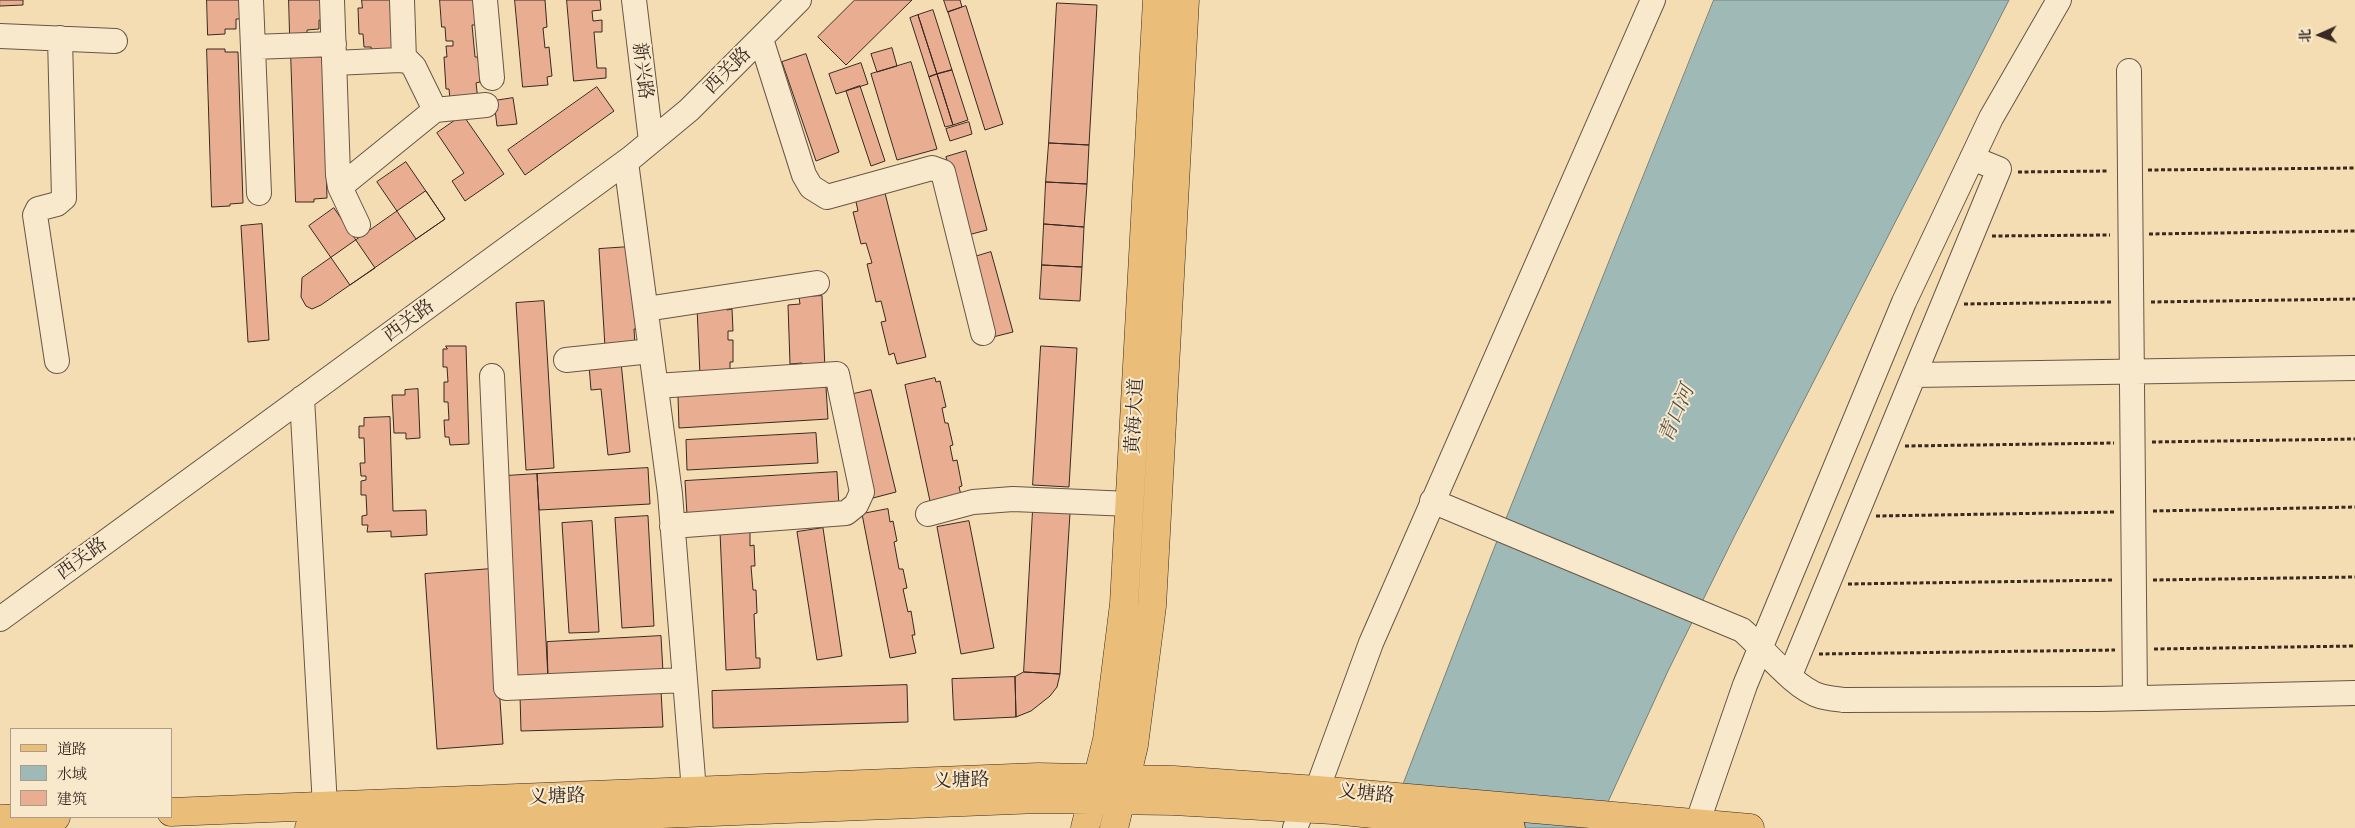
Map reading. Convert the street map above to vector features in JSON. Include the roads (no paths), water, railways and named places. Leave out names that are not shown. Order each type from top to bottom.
[{"type":"main road","name":"黄海大道","points":[[1085,828],[1096,789],[1115,688],[1124,604],[1157,0]]},
{"type":"main road","name":"黄海大道","points":[[1114,828],[1125,790],[1143,691],[1152,606],[1185,0]]},
{"type":"main road","name":"义塘路","points":[[309,828],[320,821],[694,791],[1038,778],[1096,789],[1318,806],[1511,828]]},
{"type":"main road","name":"义塘路","points":[[172,812],[320,821],[1039,799],[1096,789]]},
{"type":"main road","name":"义塘路","points":[[1318,806],[1667,822],[1750,828]]},
{"type":"main road","points":[[0,819],[28,818]]},
{"type":"street","points":[[251,0],[259,193]]},
{"type":"street","points":[[332,0],[338,176],[340,187],[358,225]]},
{"type":"street","points":[[402,0],[404,60]]},
{"type":"street","points":[[485,0],[492,78]]},
{"type":"street","name":"新兴路","points":[[634,0],[651,141]]},
{"type":"street","name":"西关路","points":[[0,619],[626,162],[689,110],[799,0]]},
{"type":"street","points":[[1318,806],[1371,643],[1653,0]]},
{"type":"street","points":[[1697,824],[1745,685],[1904,302],[1991,118],[2059,0]]},
{"type":"street","points":[[0,36],[115,41]]},
{"type":"street","points":[[57,361],[35,216],[38,209],[57,204],[64,198],[60,38]]},
{"type":"street","points":[[761,38],[804,175],[811,187],[827,196],[932,168],[943,172],[983,333]]},
{"type":"street","points":[[253,46],[404,60],[414,67],[435,110]]},
{"type":"street","points":[[2129,71],[2135,698]]},
{"type":"street","points":[[340,187],[435,110],[486,106]]},
{"type":"street","points":[[1972,158],[1999,169],[1794,665],[1798,683],[1820,696],[1843,700],[2135,698],[2355,693]]},
{"type":"street","points":[[626,162],[656,386],[672,526],[694,791]]},
{"type":"street","points":[[646,309],[817,283]]},
{"type":"street","points":[[566,360],[651,351]]},
{"type":"street","points":[[1914,374],[2355,368]]},
{"type":"street","points":[[656,386],[838,374],[862,492],[856,505],[846,513],[672,526]]},
{"type":"street","points":[[492,376],[506,688],[685,680]]},
{"type":"street","points":[[302,398],[320,821]]},
{"type":"street","points":[[928,514],[973,502],[1013,500],[1130,504]]},
{"type":"street","points":[[1432,501],[1742,630],[1761,646],[1794,665]]},
{"type":"water","name":"青口河","points":[[1714,0],[2009,0],[1735,535],[1668,671],[1596,828],[1386,828],[1493,551]]}]
